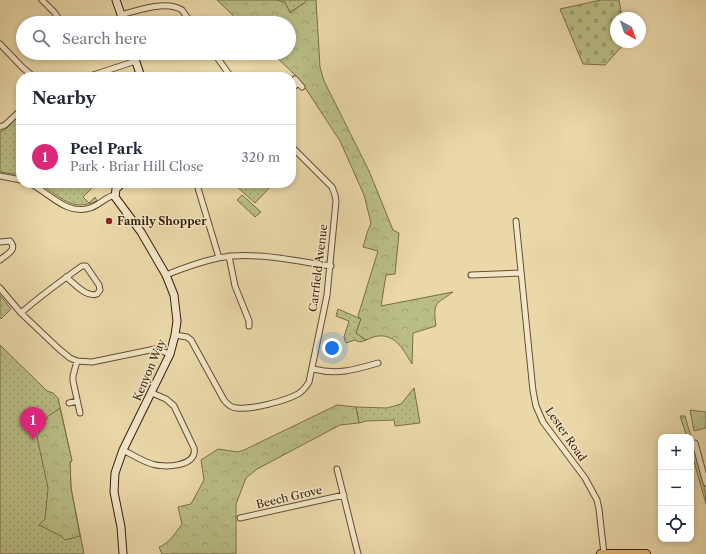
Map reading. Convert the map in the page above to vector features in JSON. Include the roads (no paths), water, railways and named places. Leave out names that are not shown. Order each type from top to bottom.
[{"type":"main road","points":[[601,554],[646,554]]},
{"type":"street","points":[[43,0],[57,16]]},
{"type":"street","points":[[116,0],[121,15],[156,5],[166,4],[179,8],[185,16]]},
{"type":"street","points":[[0,44],[28,72]]},
{"type":"street","points":[[219,60],[228,72]]},
{"type":"street","points":[[102,72],[136,61],[139,72]]},
{"type":"street","points":[[0,127],[5,125],[16,115]]},
{"type":"street","name":"Carrfield Avenue","points":[[175,335],[187,337],[191,340],[226,403],[236,408],[299,393],[309,382],[313,369],[327,296],[336,202],[332,187],[296,151]]},
{"type":"street","points":[[0,176],[16,179]]},
{"type":"street","points":[[40,188],[64,206],[76,210],[89,209],[99,204],[107,197],[115,195],[118,188]]},
{"type":"street","points":[[198,188],[198,196],[219,258]]},
{"type":"street","name":"Kenyon Way","points":[[115,195],[118,203],[141,232],[171,285],[177,321],[170,354],[124,450],[115,473],[114,492],[121,527],[123,554]]},
{"type":"street","name":"Lester Road","points":[[516,221],[533,391],[536,406],[543,422],[585,478],[597,500],[604,554]]},
{"type":"street","points":[[0,242],[7,240],[13,246],[12,250],[0,260]]},
{"type":"street","points":[[166,275],[191,265],[229,256],[260,256],[331,266]]},
{"type":"street","points":[[229,256],[235,286],[249,321],[249,326]]},
{"type":"street","points":[[20,313],[66,277],[84,265],[99,285],[100,290],[97,294],[91,295],[86,293],[66,277]]},
{"type":"street","points":[[472,275],[521,273]]},
{"type":"street","points":[[0,288],[20,313],[65,354],[77,361],[92,362],[155,349],[170,354]]},
{"type":"street","points":[[77,361],[73,376],[80,413]]},
{"type":"street","points":[[313,369],[325,372],[340,373],[378,363]]},
{"type":"street","points":[[124,450],[152,464],[162,466],[188,462],[194,457],[194,448],[174,406],[166,399],[152,393]]},
{"type":"street","points":[[69,403],[77,401]]},
{"type":"street","points":[[695,443],[706,483]]},
{"type":"street","points":[[337,469],[358,554]]},
{"type":"street","name":"Beech Grove","points":[[240,518],[344,495]]},
{"type":"place","name":"Family Shopper","points":[[109,221]]},
{"type":"place","name":"Peel Park","points":[[33,440]]}]
